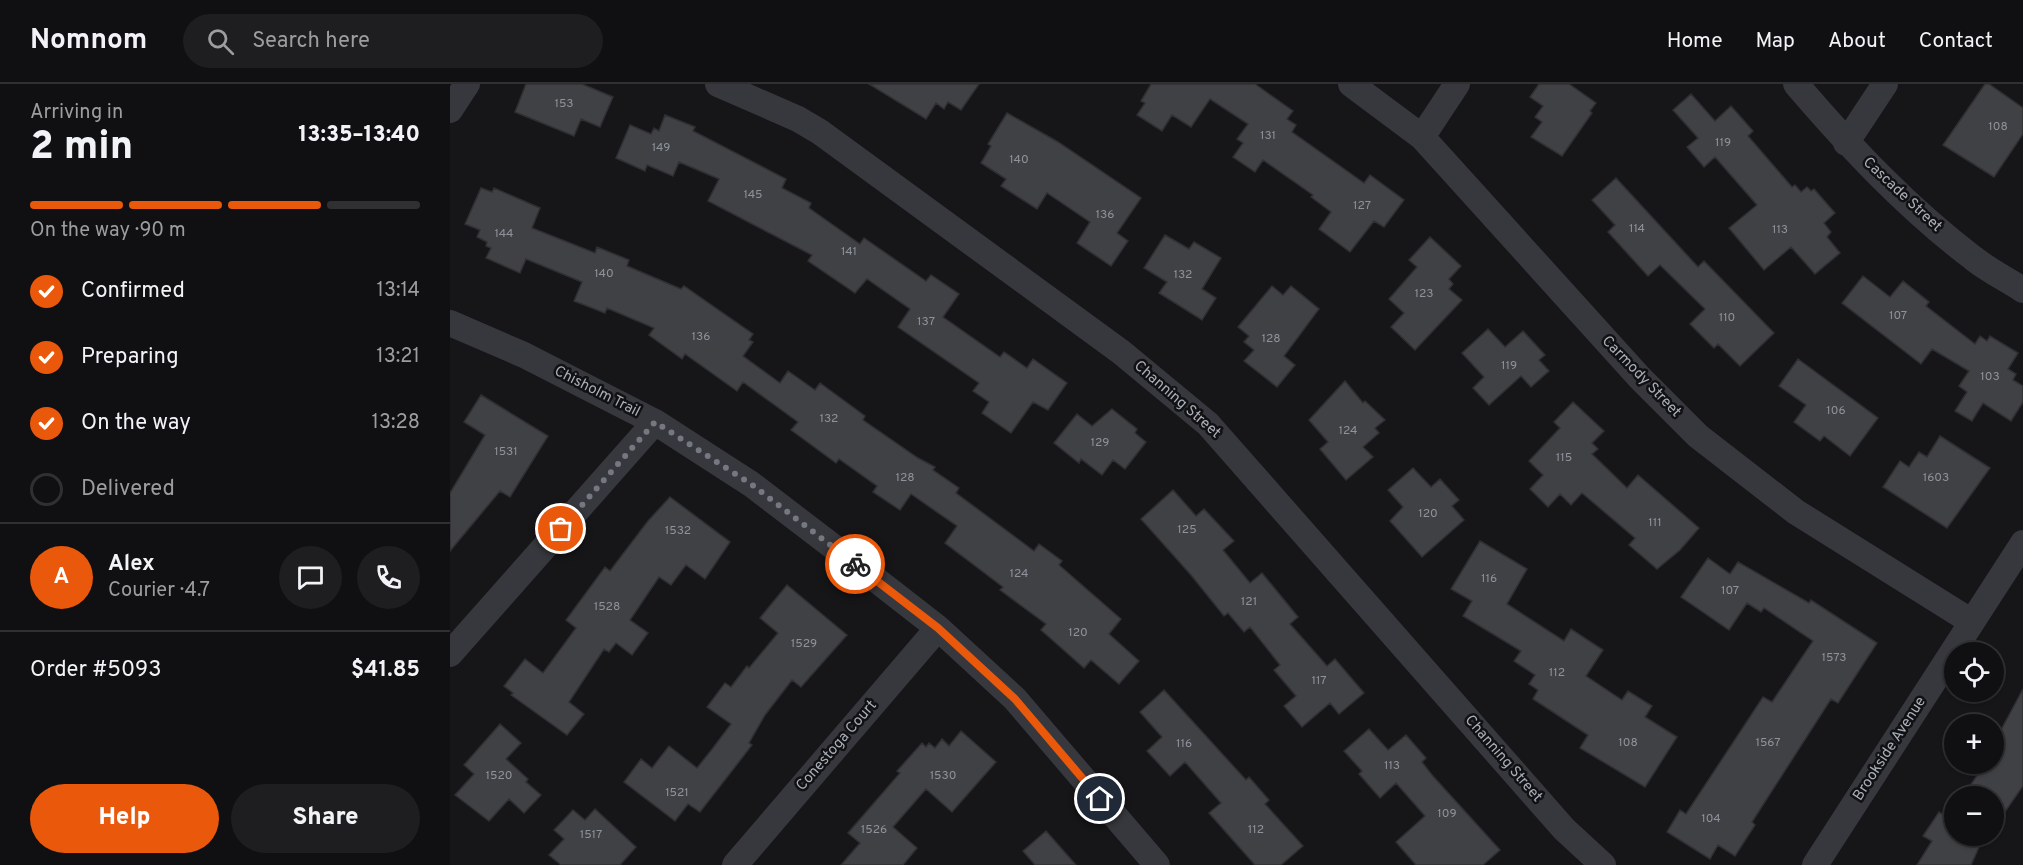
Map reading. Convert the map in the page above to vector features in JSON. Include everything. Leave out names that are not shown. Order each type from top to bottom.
[{"type":"street","points":[[450,110],[467,84]]},
{"type":"street","name":"Channing Street","points":[[718,84],[798,119],[820,132],[1121,352],[1208,423],[1564,829],[1602,865]]},
{"type":"street","name":"Carmody Street","points":[[1351,84],[1422,137],[1640,378],[1698,436],[1796,512],[1972,622]]},
{"type":"street","points":[[1422,137],[1457,84]]},
{"type":"street","name":"Cascade Street","points":[[1796,84],[1846,143],[1906,202],[1974,259],[2023,290]]},
{"type":"street","points":[[1846,143],[1885,84]]},
{"type":"street","name":"Chisholm Trail","points":[[450,323],[524,355],[655,422],[751,484],[938,628],[1015,699],[1156,865]]},
{"type":"street","points":[[450,654],[655,422]]},
{"type":"street","name":"Brookside Avenue","points":[[1815,865],[2023,543]]},
{"type":"street","name":"Conestoga Court","points":[[735,865],[938,628]]},
{"type":"building","points":[[526,84],[582,84],[613,97],[600,127],[581,119],[574,136],[515,112]]},
{"type":"building","points":[[869,84],[979,84],[961,110],[948,102],[944,109],[936,103],[926,119]]},
{"type":"building","points":[[1151,84],[1255,84],[1293,111],[1287,119],[1296,125],[1292,132],[1364,183],[1370,175],[1404,200],[1384,227],[1374,221],[1350,252],[1319,229],[1331,212],[1311,197],[1313,195],[1263,160],[1255,172],[1233,157],[1243,143],[1237,139],[1248,124],[1210,99],[1191,127],[1172,115],[1162,131],[1137,115],[1145,103],[1141,101]]},
{"type":"building","points":[[1539,84],[1569,84],[1596,103],[1590,111],[1592,113],[1562,156],[1531,137],[1542,122],[1535,117],[1543,106],[1530,97]]},
{"type":"building","points":[[1985,84],[1989,84],[2023,108],[2023,134],[1994,177],[1943,145]]},
{"type":"building","points":[[1691,94],[1715,121],[1731,106],[1753,131],[1748,136],[1792,187],[1795,185],[1801,192],[1807,187],[1811,191],[1814,189],[1835,213],[1824,223],[1831,232],[1827,237],[1840,253],[1815,274],[1791,247],[1764,270],[1729,228],[1757,205],[1715,157],[1704,167],[1687,147],[1698,138],[1673,110]]},
{"type":"building","points":[[1007,113],[1058,142],[1141,198],[1117,233],[1128,241],[1111,266],[1077,243],[1090,222],[1047,193],[1037,209],[1001,186],[1006,179],[981,163],[991,146],[988,144]]},
{"type":"building","points":[[665,115],[695,127],[693,131],[786,179],[782,188],[811,203],[809,208],[860,244],[864,238],[926,281],[931,275],[959,294],[943,317],[1000,357],[1004,352],[1027,368],[1033,359],[1067,383],[1048,410],[1033,402],[1011,433],[982,413],[989,402],[973,391],[979,383],[898,327],[910,309],[867,279],[855,293],[808,261],[812,255],[708,201],[719,179],[679,162],[673,176],[647,165],[645,171],[616,158],[630,125],[651,134],[654,128],[659,131]]},
{"type":"building","points":[[1616,178],[1698,267],[1704,261],[1774,333],[1740,366],[1718,344],[1714,348],[1690,324],[1705,309],[1660,265],[1648,276],[1608,232],[1615,225],[1592,200]]},
{"type":"building","points":[[481,188],[492,192],[494,188],[540,208],[532,228],[595,253],[597,247],[629,260],[627,266],[681,289],[684,286],[753,334],[749,340],[753,342],[743,356],[780,383],[788,371],[815,390],[820,383],[865,416],[863,420],[935,467],[933,470],[959,488],[956,493],[1034,551],[1039,544],[1062,561],[1059,565],[1121,619],[1109,634],[1139,661],[1119,684],[1091,660],[1084,668],[1041,630],[1046,624],[1000,590],[1003,587],[945,543],[957,526],[911,494],[900,510],[873,492],[877,486],[839,459],[836,463],[791,430],[798,422],[743,382],[737,391],[685,354],[682,359],[649,335],[654,328],[607,308],[605,313],[574,301],[582,282],[526,259],[520,273],[486,258],[491,248],[486,246],[487,242],[477,237],[480,230],[465,224]]},
{"type":"building","points":[[1165,235],[1189,249],[1194,242],[1221,258],[1202,289],[1216,298],[1202,320],[1159,293],[1167,282],[1144,268]]},
{"type":"building","points":[[1430,237],[1461,266],[1449,279],[1453,284],[1449,289],[1462,300],[1415,350],[1391,327],[1404,313],[1389,299],[1417,267],[1409,260]]},
{"type":"building","points":[[1863,276],[1890,297],[1903,281],[1929,302],[1926,306],[1975,344],[1980,336],[1987,341],[1990,336],[2018,353],[2008,369],[2016,374],[2013,380],[2023,386],[2023,402],[2011,421],[1983,403],[1972,421],[1955,411],[1967,392],[1959,386],[1969,371],[1932,349],[1921,364],[1842,303]]},
{"type":"building","points":[[1272,286],[1283,295],[1291,286],[1319,309],[1284,356],[1295,365],[1277,387],[1244,361],[1254,350],[1244,342],[1249,336],[1238,327]]},
{"type":"building","points":[[1488,329],[1505,347],[1523,331],[1545,355],[1539,360],[1549,371],[1531,387],[1521,376],[1489,405],[1473,388],[1484,377],[1462,353]]},
{"type":"building","points":[[1798,359],[1878,418],[1850,456],[1824,436],[1820,441],[1794,422],[1806,405],[1779,386]]},
{"type":"building","points":[[1345,381],[1363,403],[1365,401],[1385,420],[1375,428],[1379,433],[1363,447],[1373,457],[1346,480],[1320,449],[1328,442],[1309,420]]},
{"type":"building","points":[[481,395],[548,436],[510,497],[500,491],[450,551],[450,493],[485,435],[464,422]]},
{"type":"building","points":[[1573,402],[1604,431],[1592,443],[1598,449],[1592,454],[1627,488],[1638,475],[1699,528],[1680,550],[1657,569],[1629,545],[1635,538],[1582,493],[1571,505],[1560,494],[1548,507],[1530,489],[1543,475],[1529,461],[1560,428],[1554,422]]},
{"type":"building","points":[[1112,409],[1137,429],[1135,433],[1146,442],[1125,469],[1113,460],[1102,475],[1081,459],[1079,463],[1054,443],[1077,414],[1092,426]]},
{"type":"building","points":[[1940,436],[1990,468],[1947,528],[1883,487],[1900,461],[1909,467],[1919,452],[1927,457]]},
{"type":"building","points":[[1413,468],[1431,487],[1440,479],[1459,500],[1452,506],[1464,520],[1422,557],[1390,521],[1403,507],[1388,490]]},
{"type":"building","points":[[1173,490],[1196,516],[1204,509],[1234,541],[1223,550],[1250,583],[1262,573],[1298,617],[1290,624],[1327,666],[1335,659],[1364,693],[1339,714],[1330,703],[1302,727],[1284,706],[1296,696],[1274,670],[1280,665],[1250,627],[1244,632],[1228,613],[1224,616],[1141,519]]},
{"type":"building","points":[[670,497],[730,542],[705,579],[686,565],[671,585],[659,577],[630,620],[648,633],[632,655],[616,643],[609,652],[604,649],[569,702],[584,714],[567,735],[511,695],[513,693],[504,686],[525,659],[543,673],[576,628],[566,620],[605,567],[610,571],[648,521]]},
{"type":"building","points":[[1480,541],[1527,569],[1507,604],[1564,641],[1571,629],[1603,650],[1586,676],[1622,700],[1628,691],[1652,706],[1645,717],[1677,737],[1645,787],[1580,748],[1588,735],[1533,699],[1538,690],[1529,684],[1535,675],[1514,661],[1521,651],[1463,616],[1472,601],[1451,589]]},
{"type":"building","points":[[1708,558],[1730,574],[1738,562],[1809,603],[1811,600],[1877,643],[1838,703],[1831,699],[1752,822],[1755,825],[1735,856],[1718,845],[1710,859],[1667,832],[1680,810],[1686,814],[1763,697],[1772,702],[1813,641],[1764,608],[1761,612],[1747,603],[1729,630],[1681,597]]},
{"type":"building","points":[[787,585],[847,635],[801,687],[792,680],[765,715],[749,743],[752,745],[700,812],[688,804],[675,821],[624,782],[641,759],[652,768],[669,746],[697,768],[731,724],[707,707],[725,683],[731,687],[778,633],[760,618]]},
{"type":"building","points":[[2023,689],[2023,786],[2004,813],[2004,786],[1970,786],[1978,774],[2004,774],[2004,724]]},
{"type":"building","points":[[1164,690],[1246,780],[1249,777],[1269,800],[1265,804],[1303,846],[1281,865],[1255,865],[1209,813],[1221,803],[1185,762],[1170,776],[1147,751],[1162,737],[1140,712]]},
{"type":"building","points":[[500,724],[521,743],[506,759],[528,779],[526,782],[541,795],[524,813],[509,799],[489,821],[455,795],[474,774],[464,765]]},
{"type":"building","points":[[1369,729],[1388,750],[1406,735],[1426,758],[1422,762],[1432,775],[1500,850],[1483,865],[1416,865],[1396,842],[1425,816],[1396,783],[1380,798],[1359,774],[1362,771],[1344,751]]},
{"type":"building","points":[[961,731],[996,762],[952,812],[926,789],[893,827],[917,848],[903,865],[841,865],[860,843],[848,833],[900,773],[897,771],[922,743],[926,747],[929,743],[935,748],[942,739],[949,746]]},
{"type":"building","points":[[595,809],[636,847],[620,865],[561,865],[549,855],[564,839],[554,830],[573,810],[585,820]]},
{"type":"building","points":[[1939,812],[1944,815],[1944,846],[1980,846],[1971,865],[1917,865],[1932,841],[1923,836]]},
{"type":"building","points":[[1046,831],[1076,865],[1035,865],[1023,851]]},
{"type":"way so far","points":[[561,529],[655,422],[751,484],[855,564]]},
{"type":"route","points":[[855,564],[938,628],[1015,699],[1100,799]]}]
